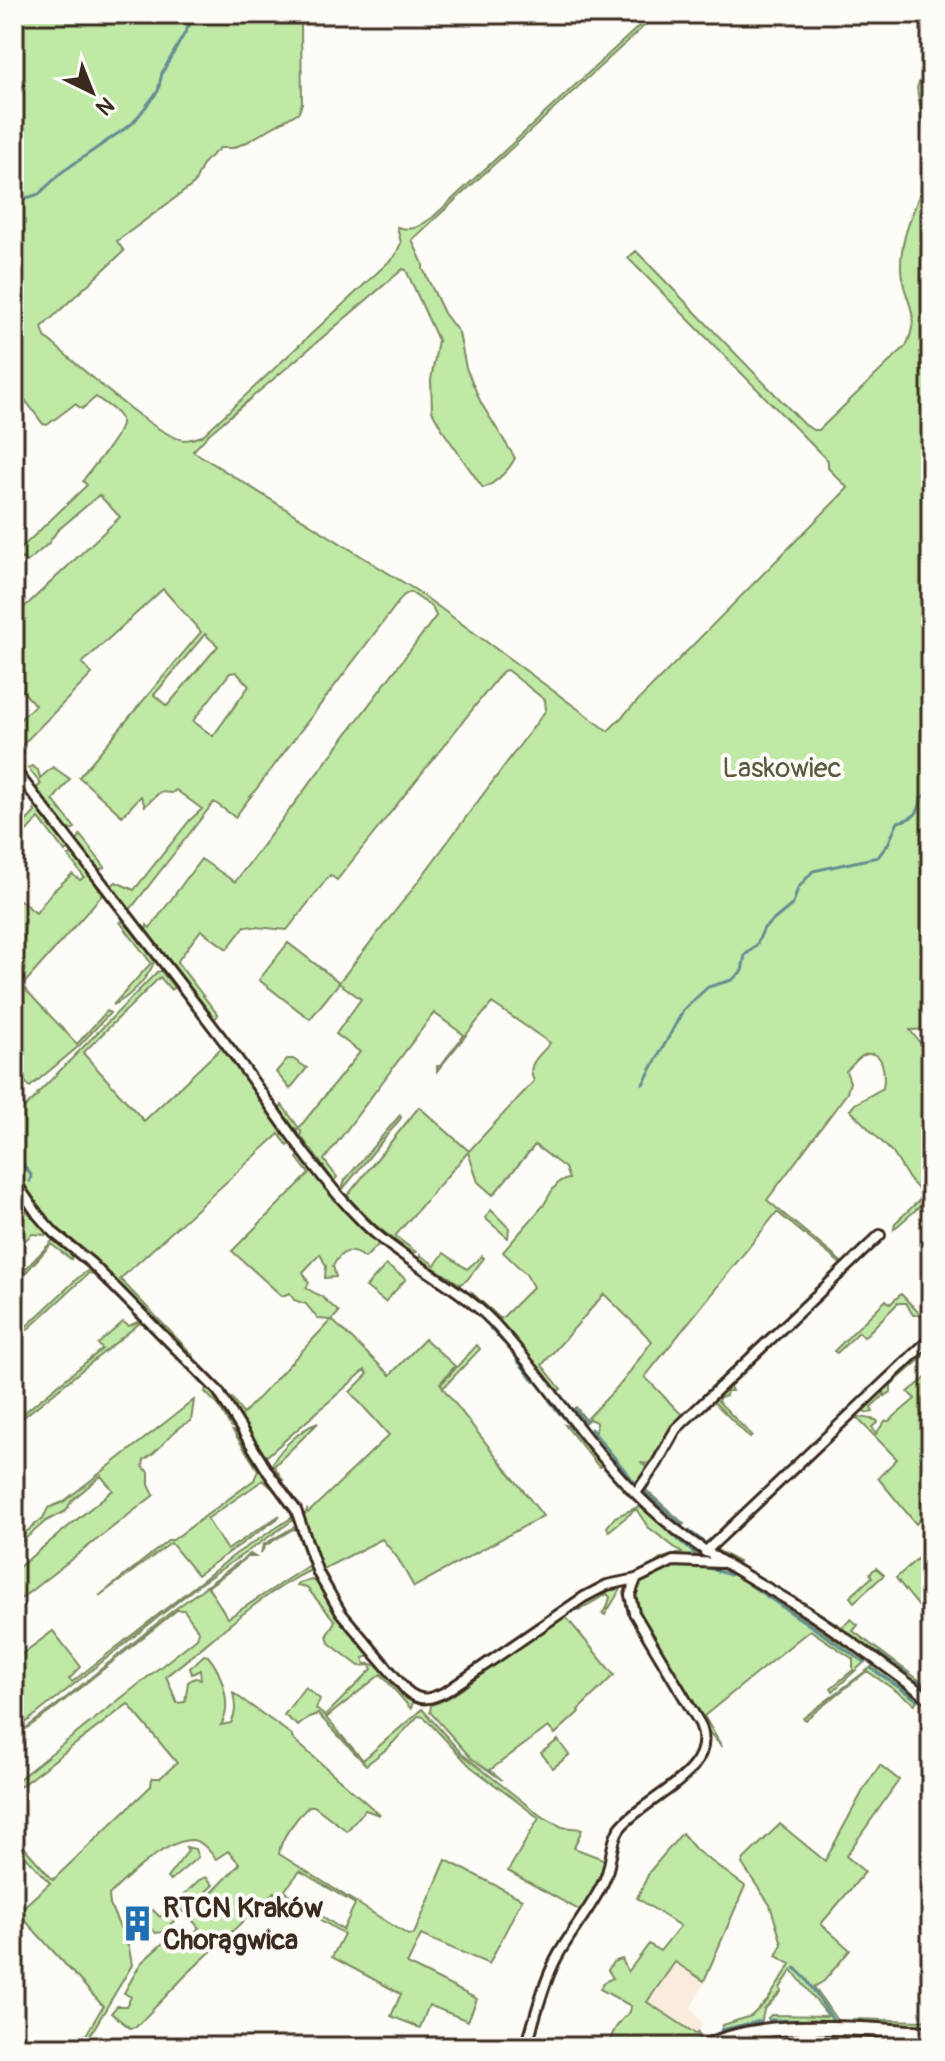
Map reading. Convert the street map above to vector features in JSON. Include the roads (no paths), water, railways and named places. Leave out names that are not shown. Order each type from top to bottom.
[{"type":"street","points":[[14,769],[185,989],[341,1198],[378,1237],[482,1310],[636,1493],[659,1516],[705,1552],[844,1637],[931,1700]]},
{"type":"street","points":[[14,1180],[54,1233],[91,1263],[218,1391],[268,1472],[296,1510],[318,1573],[341,1613],[411,1694],[424,1699],[438,1695],[486,1666],[584,1597],[607,1585],[636,1579],[673,1561],[725,1563]]},
{"type":"street","points":[[636,1493],[676,1429],[880,1235]]},
{"type":"street","points":[[705,1552],[931,1338]]},
{"type":"street","points":[[526,2047],[554,1963],[603,1883],[618,1831],[683,1776],[698,1760],[704,1744],[700,1724],[634,1613],[630,1595],[636,1579]]},
{"type":"street","points":[[705,2047],[739,2034],[777,2028],[931,2033]]},
{"type":"waterway","points":[[14,202],[39,194],[62,172],[133,123],[158,91],[162,73],[198,14]]},
{"type":"waterway","points":[[643,1084],[684,1009],[708,987],[732,980],[742,971],[745,955],[756,946],[764,928],[793,904],[798,888],[813,871],[878,857],[898,822],[915,814],[921,797],[931,795]]},
{"type":"waterway","points":[[14,1152],[31,1175],[30,1181]]},
{"type":"waterway","points":[[490,1328],[503,1342]]},
{"type":"waterway","points":[[517,1360],[534,1381]]},
{"type":"waterway","points":[[549,1400],[560,1414]]},
{"type":"waterway","points":[[574,1409],[585,1421]]},
{"type":"waterway","points":[[569,1425],[602,1465]]},
{"type":"waterway","points":[[591,1429],[636,1484]]},
{"type":"waterway","points":[[611,1474],[635,1500]]},
{"type":"waterway","points":[[645,1492],[681,1524]]},
{"type":"waterway","points":[[640,1506],[695,1554]]},
{"type":"waterway","points":[[689,1531],[704,1542]]},
{"type":"waterway","points":[[706,1567],[730,1575]]},
{"type":"waterway","points":[[747,1583],[864,1662]]},
{"type":"waterway","points":[[878,1653],[901,1670]]},
{"type":"waterway","points":[[871,1668],[917,1700]]},
{"type":"waterway","points":[[903,1671],[907,1674]]},
{"type":"waterway","points":[[916,1680],[931,1691]]},
{"type":"waterway","points":[[924,1705],[931,1710]]},
{"type":"waterway","points":[[795,1968],[833,2020]]},
{"type":"waterway","points":[[770,2020],[838,2021]]},
{"type":"waterway","points":[[721,2030],[760,2021]]},
{"type":"waterway","points":[[687,2047],[699,2039]]},
{"type":"place","name":"RTCN Kraków Chorągwica","points":[[137,1923]]},
{"type":"park label","name":"Laskowiec","points":[[782,767]]}]
